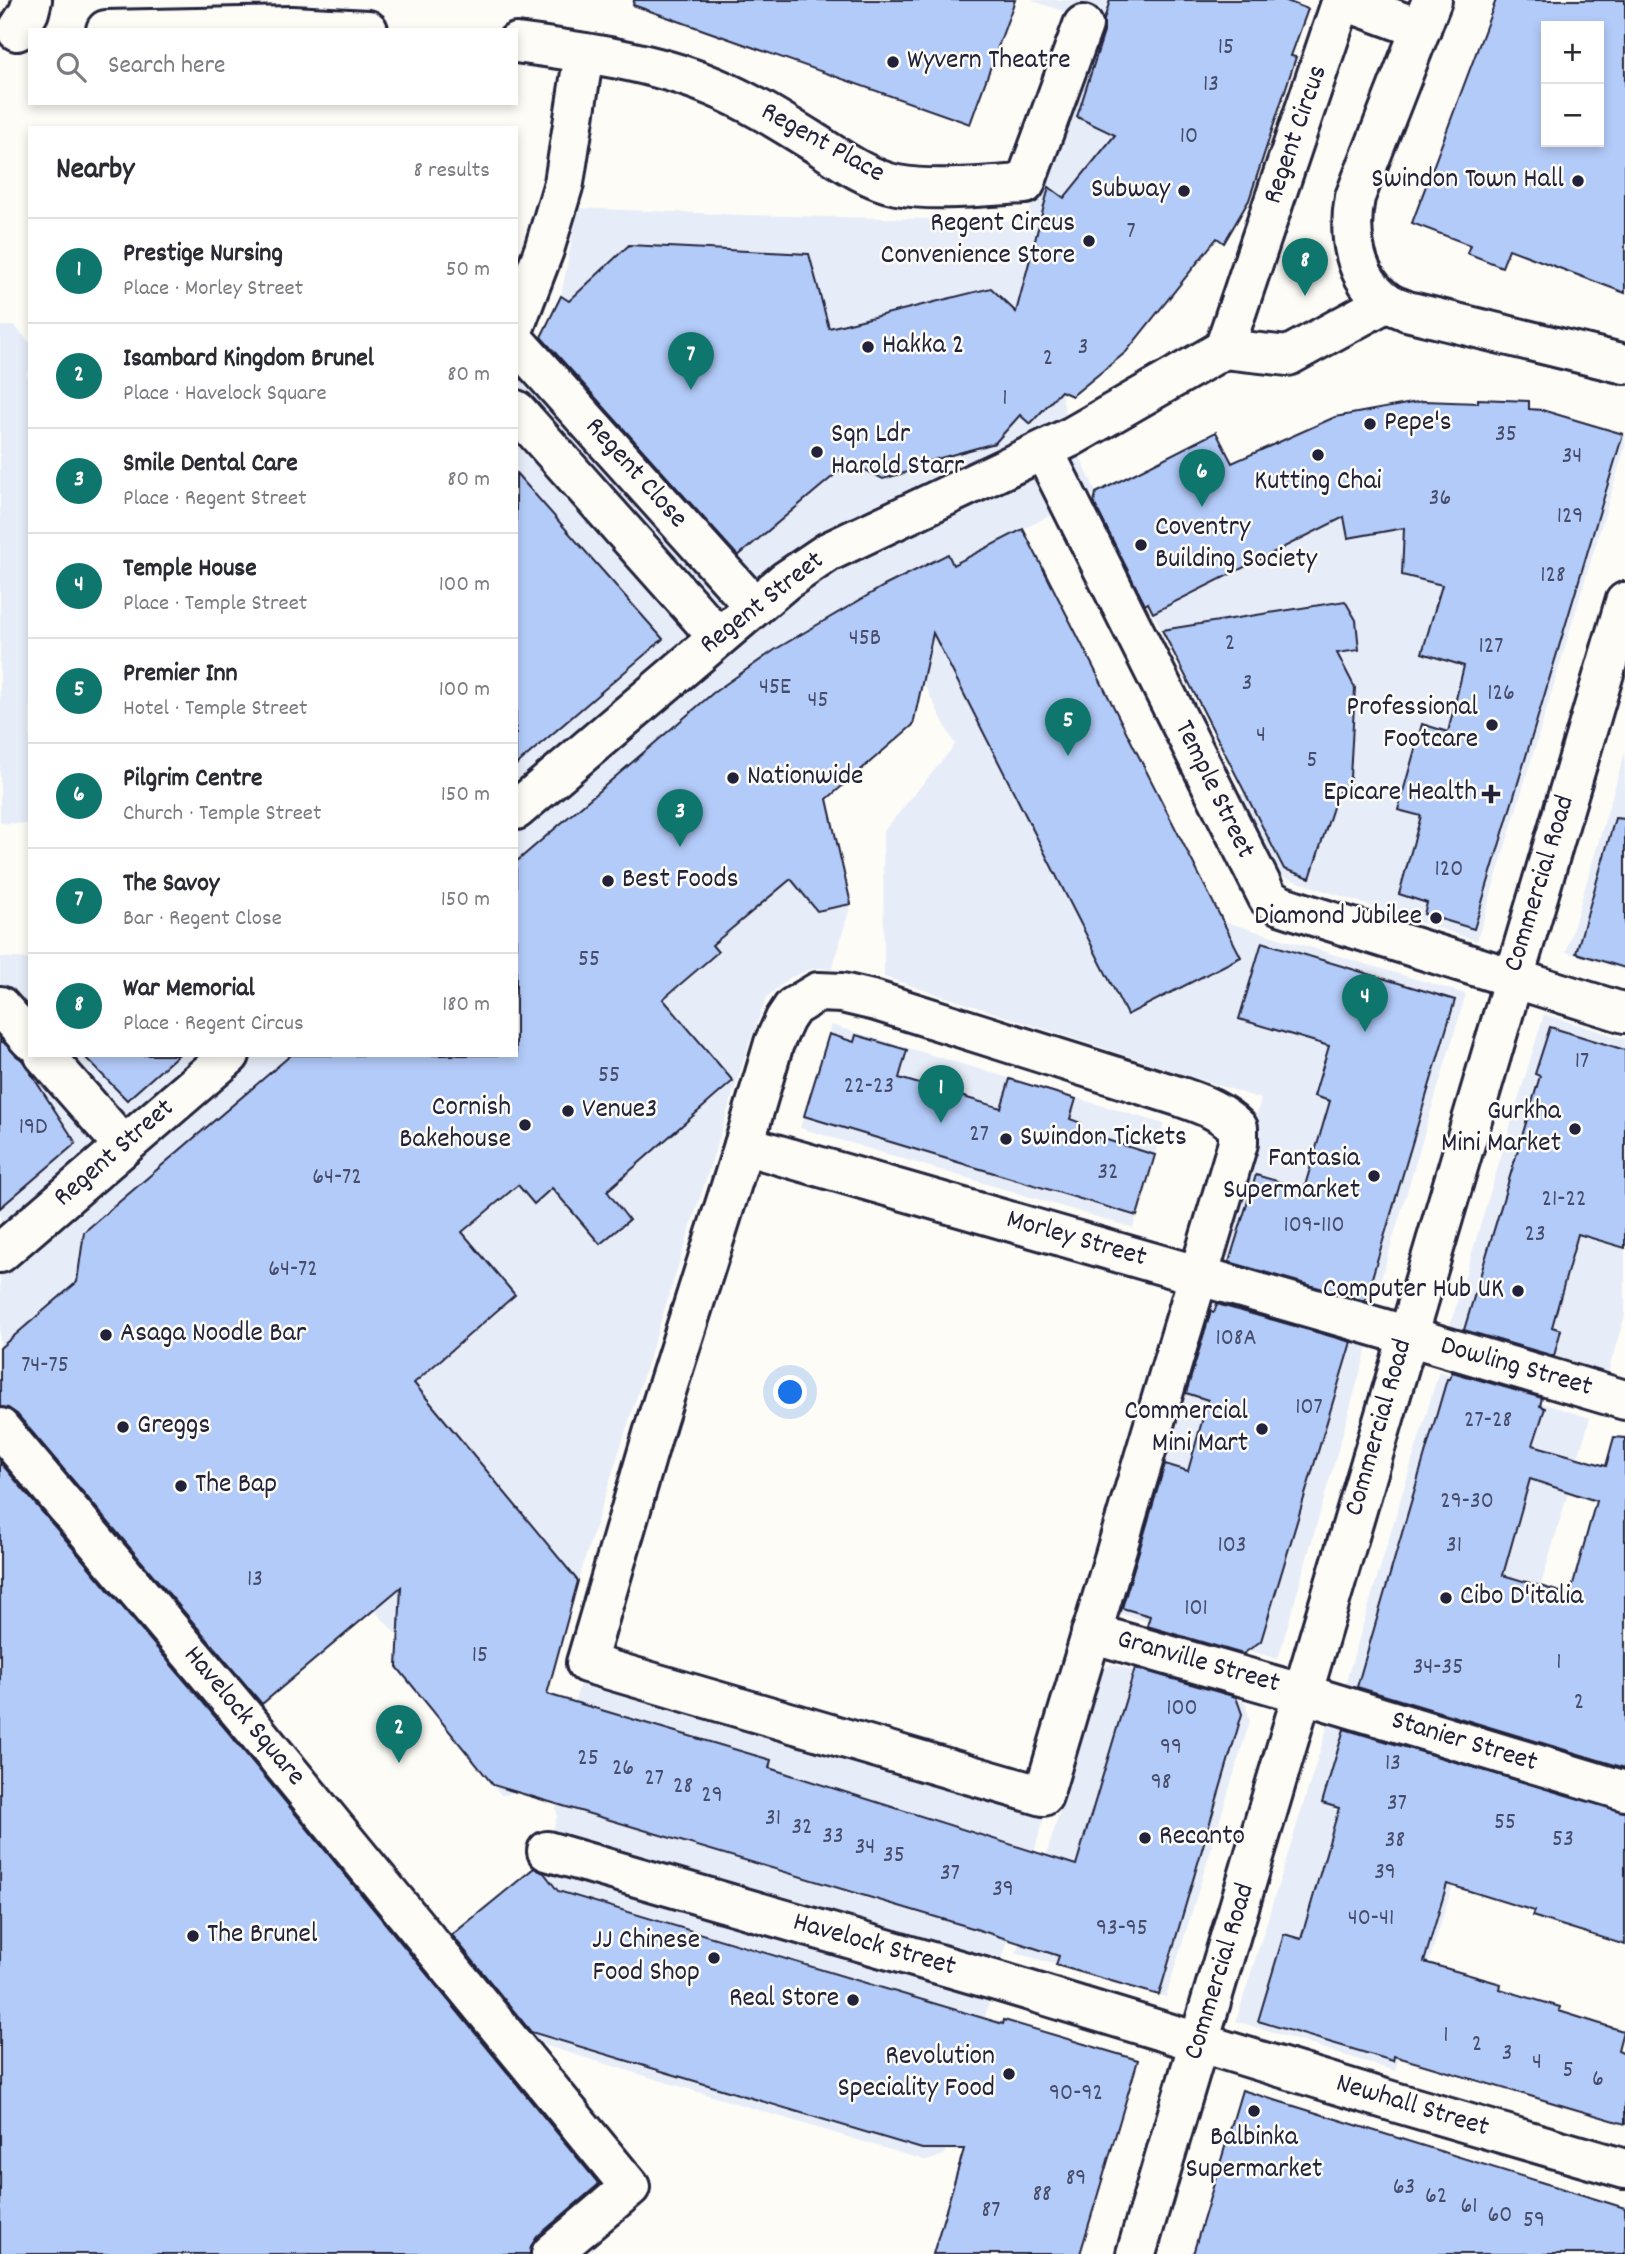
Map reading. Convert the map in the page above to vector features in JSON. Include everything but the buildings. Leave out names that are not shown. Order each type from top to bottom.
[{"type":"street","name":"Regent Circus","points":[[1224,349],[1342,0],[1427,15],[1355,197],[1351,220],[1351,239],[1357,261],[1370,284],[1387,302]]},
{"type":"street","name":"Regent Place","points":[[584,53],[657,68],[711,85],[757,107],[838,158],[896,185],[968,187],[1025,184],[1083,25]]},
{"type":"street","points":[[199,28],[330,28]]},
{"type":"street","points":[[518,43],[584,53],[564,183],[544,250],[518,318]]},
{"type":"street","points":[[1044,451],[1224,349],[1289,356],[1387,302],[1407,311],[1625,364]]},
{"type":"street","name":"Regent Close","points":[[518,344],[754,606]]},
{"type":"street","points":[[518,412],[718,637]]},
{"type":"street","name":"Regent Street","points":[[518,808],[804,566],[828,552],[1044,451]]},
{"type":"street","name":"Temple Street","points":[[1044,451],[1268,898],[1280,905],[1625,1013]]},
{"type":"street","name":"Commercial Road","points":[[1136,2254],[1304,1694],[1407,1336],[1625,602]]},
{"type":"street","points":[[818,992],[842,993],[876,1001],[1181,1097],[1226,1116],[1238,1128],[1238,1143],[1200,1276],[1043,1796],[586,1662],[657,1420],[774,1042],[793,1007],[818,992]]},
{"type":"street","points":[[0,1006],[28,1038]]},
{"type":"street","points":[[46,1057],[124,1146]]},
{"type":"street","name":"Regent Street","points":[[0,1253],[228,1057]]},
{"type":"street","name":"Morley Street","points":[[744,1145],[1407,1336]]},
{"type":"street","name":"Dowling Street","points":[[1407,1336],[1625,1401]]},
{"type":"street","name":"Havelock Square","points":[[0,1428],[245,1717],[630,2187],[551,2254]]},
{"type":"street","name":"Granville Street","points":[[1091,1633],[1304,1694]]},
{"type":"street","name":"Stanier Street","points":[[1304,1694],[1625,1791]]},
{"type":"street","name":"Havelock Street","points":[[547,1851],[1004,1983],[1200,2043]]},
{"type":"street","name":"Newhall Street","points":[[1200,2043],[1625,2169]]},
{"type":"shaded area","points":[[1031,0],[1284,0],[1308,9],[1291,55],[1296,57],[1247,203],[1224,243],[1216,238],[1061,392],[1071,437],[1096,492],[1208,436],[1220,440],[1233,463],[1334,417],[1408,405],[1408,401],[1478,403],[1542,410],[1625,435],[1625,447],[1477,941],[1280,876],[1271,866],[1235,798],[1245,793],[1211,725],[1148,604],[1144,606],[1094,508],[1096,493],[1023,529],[1222,921],[1466,994],[1375,1299],[1216,1253],[1261,1099],[884,977],[883,832],[955,745],[885,607],[867,616],[916,712],[913,725],[818,807],[833,826],[851,904],[832,969],[814,968],[791,977],[767,997],[749,1044],[578,1581],[521,1786],[507,1795],[501,1795],[400,1674],[397,1661],[410,1649],[374,1610],[222,1735],[600,2197],[533,2254],[0,2254],[0,957],[28,959],[28,1057],[518,1057],[518,368],[537,344],[561,296],[578,208],[1026,221],[1094,22]]},
{"type":"shaded area","points":[[0,326],[15,326],[28,341],[28,824],[0,823]]},
{"type":"shaded area","points":[[1625,752],[1625,970],[1566,952]]},
{"type":"shaded area","points":[[1544,1014],[1625,1039],[1625,1315],[1606,1379],[1448,1332]]},
{"type":"shaded area","points":[[831,1025],[1164,1124],[1133,1228],[800,1128]]},
{"type":"shaded area","points":[[1204,1286],[1371,1335],[1278,1659],[1111,1611]]},
{"type":"shaded area","points":[[1439,1371],[1590,1418],[1498,1731],[1345,1685]]},
{"type":"shaded area","points":[[1111,1664],[1245,1702],[1250,1721],[1166,1997],[1016,1953],[1104,1668]]},
{"type":"shaded area","points":[[583,1672],[1034,1807],[1045,1815],[944,2155],[927,2161],[520,2038],[489,2003],[500,1993],[453,1935],[538,1865],[547,1851],[557,1817],[556,1803],[547,1802]]},
{"type":"shaded area","points":[[1332,1712],[1491,1762],[1395,2071],[1236,2021]]},
{"type":"place","name":"Wyvern Theatre","points":[[893,62]]},
{"type":"place","name":"Swindon Town Hall","points":[[1578,181]]},
{"type":"place","name":"Subway","points":[[1184,191]]},
{"type":"place","name":"Regent Circus Convenience Store","points":[[1089,241]]},
{"type":"place","name":"War Memorial","points":[[1305,296]]},
{"type":"place","name":"Hakka 2","points":[[868,347]]},
{"type":"place","name":"The Savoy","points":[[691,390]]},
{"type":"place","name":"Pepe's","points":[[1370,424]]},
{"type":"place","name":"Sqn Ldr Harold Starr","points":[[817,452]]},
{"type":"place","name":"Kutting Chai","points":[[1318,455]]},
{"type":"place","name":"Pilgrim Centre","points":[[1202,507]]},
{"type":"place","name":"Coventry Building Society","points":[[1141,545]]},
{"type":"place","name":"Professional Footcare","points":[[1492,725]]},
{"type":"place","name":"Premier Inn","points":[[1068,756]]},
{"type":"place","name":"Nationwide","points":[[733,778]]},
{"type":"place","name":"Epicare Health","points":[[1491,794]]},
{"type":"place","name":"Smile Dental Care","points":[[680,847]]},
{"type":"place","name":"Best Foods","points":[[608,881]]},
{"type":"place","name":"Diamond Jubilee","points":[[1436,918]]},
{"type":"place","name":"Temple House","points":[[1365,1032]]},
{"type":"place","name":"Venue3","points":[[568,1111]]},
{"type":"place","name":"Prestige Nursing","points":[[941,1123]]},
{"type":"place","name":"Cornish Bakehouse","points":[[525,1125]]},
{"type":"place","name":"Gurkha Mini Market","points":[[1575,1129]]},
{"type":"place","name":"Swindon Tickets","points":[[1006,1139]]},
{"type":"place","name":"Fantasia Supermarket","points":[[1374,1176]]},
{"type":"place","name":"Computer Hub UK","points":[[1518,1291]]},
{"type":"place","name":"Asaga Noodle Bar","points":[[106,1335]]},
{"type":"place","name":"Greggs","points":[[123,1427]]},
{"type":"place","name":"Commercial Mini Mart","points":[[1262,1429]]},
{"type":"place","name":"The Bap","points":[[181,1486]]},
{"type":"place","name":"Cibo D'italia","points":[[1446,1598]]},
{"type":"place","name":"Isambard Kingdom Brunel","points":[[399,1763]]},
{"type":"place","name":"Recanto","points":[[1145,1838]]},
{"type":"place","name":"The Brunel","points":[[193,1936]]},
{"type":"place","name":"JJ Chinese Food Shop","points":[[714,1958]]},
{"type":"place","name":"Real Store","points":[[853,2000]]},
{"type":"place","name":"Revolution Speciality Food","points":[[1009,2074]]},
{"type":"place","name":"Balbinka Supermarket","points":[[1254,2111]]}]
